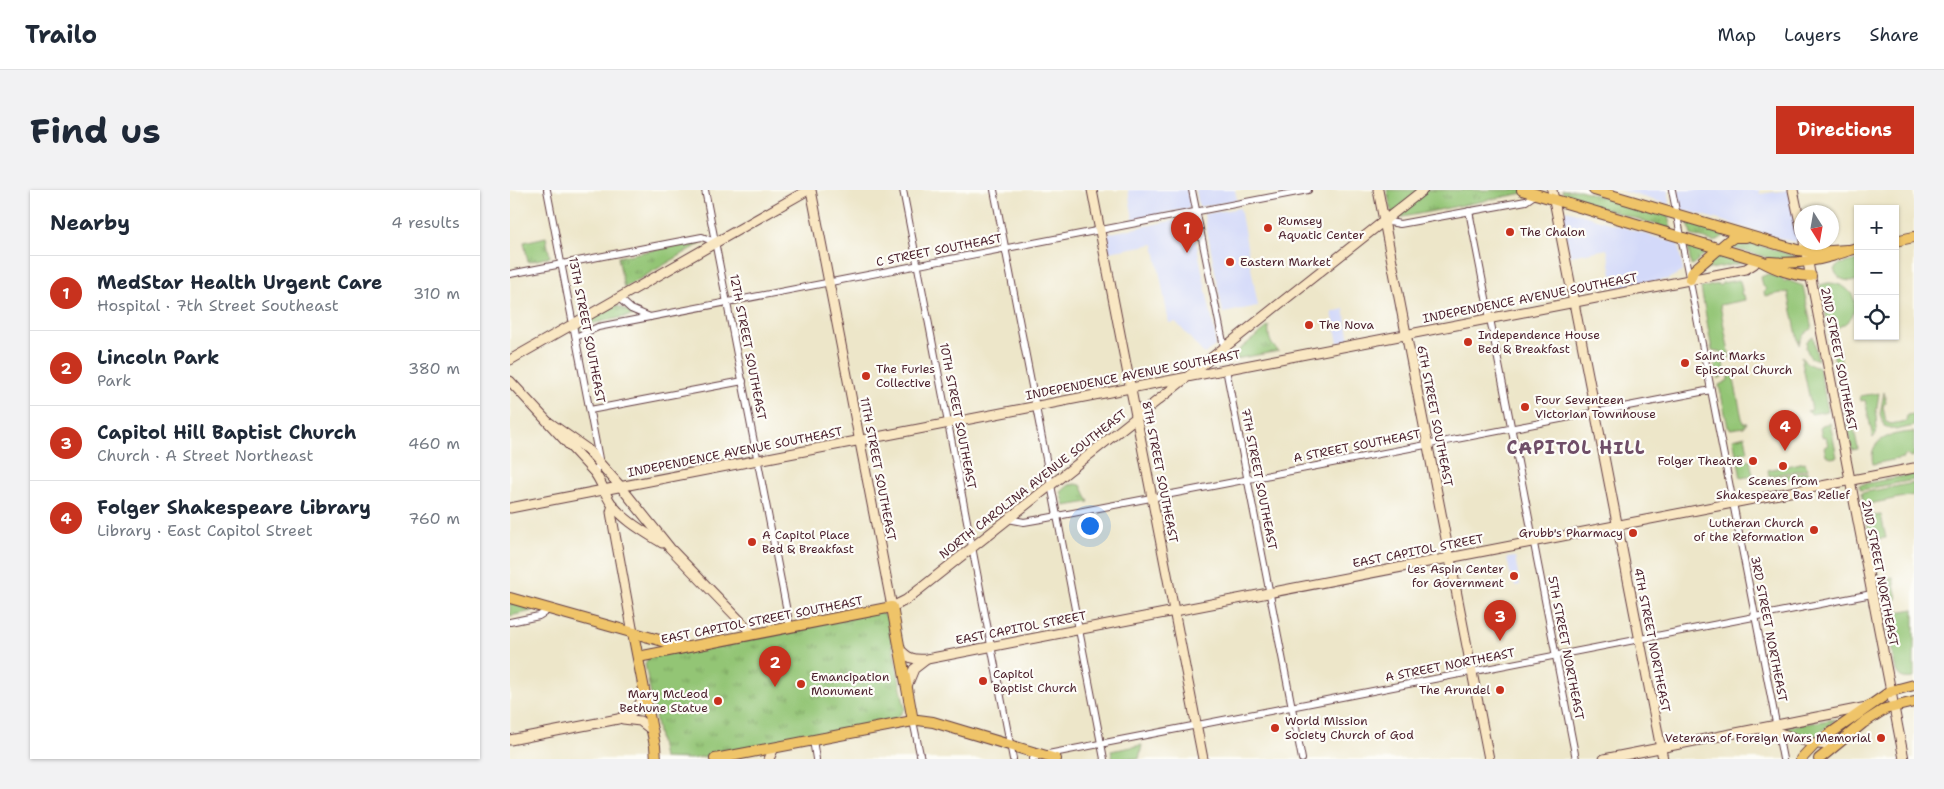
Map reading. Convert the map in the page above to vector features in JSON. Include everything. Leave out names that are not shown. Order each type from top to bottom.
[{"type":"main road","points":[[510,360],[809,190]]},
{"type":"main road","name":"11TH STREET SOUTHEAST","points":[[809,190],[860,440],[913,721]]},
{"type":"main road","name":"8TH STREET SOUTHEAST","points":[[1092,190],[1203,759]]},
{"type":"main road","name":"6TH STREET SOUTHEAST","points":[[1378,190],[1489,759]]},
{"type":"main road","name":"NORTH CAROLINA AVENUE SOUTHEAST","points":[[892,607],[906,600],[1008,520],[1423,190]]},
{"type":"main road","points":[[1522,190],[1552,195],[1682,238],[1758,260],[1776,269],[1802,276],[1811,276]]},
{"type":"main road","points":[[1594,190],[1805,252],[1831,256],[1854,249]]},
{"type":"main road","points":[[1793,190],[1796,205]]},
{"type":"main road","name":"4TH STREET NORTHEAST","points":[[1552,195],[1663,759]]},
{"type":"main road","points":[[1690,280],[1693,271],[1734,237],[1759,239]]},
{"type":"main road","points":[[1899,240],[1914,237]]},
{"type":"main road","points":[[1758,260],[1782,263],[1805,252]]},
{"type":"main road","name":"2ND STREET SOUTHEAST","points":[[1805,252],[1849,480]]},
{"type":"main road","name":"INDEPENDENCE AVENUE SOUTHEAST","points":[[510,508],[1746,269],[1758,260]]},
{"type":"main road","points":[[510,381],[594,472],[613,505],[634,524],[670,548]]},
{"type":"main road","points":[[550,423],[587,449],[621,487],[670,548],[753,634]]},
{"type":"main road","name":"EAST CAPITOL STREET","points":[[927,659],[1914,468]]},
{"type":"main road","name":"2ND STREET NORTHEAST","points":[[1849,480],[1904,759]]},
{"type":"main road","points":[[613,505],[612,518],[649,711],[656,759]]},
{"type":"main road","points":[[510,598],[684,648]]},
{"type":"main road","name":"EAST CAPITOL STREET SOUTHEAST","points":[[638,657],[892,607]]},
{"type":"main road","points":[[899,648],[905,656],[911,659],[927,659]]},
{"type":"main road","points":[[907,686],[914,669],[927,659]]},
{"type":"main road","points":[[1801,759],[1814,744],[1891,691],[1914,685]]},
{"type":"main road","points":[[510,740],[618,719],[638,709],[645,693]]},
{"type":"main road","points":[[1819,759],[1863,723],[1894,706],[1914,702]]},
{"type":"main road","points":[[1604,759],[1752,730],[1777,729],[1867,707]]},
{"type":"main road","points":[[618,719],[640,721],[652,731]]},
{"type":"main road","points":[[715,759],[920,720],[933,722],[1056,759]]},
{"type":"main road","points":[[1777,729],[1814,744],[1838,744]]},
{"type":"main road","points":[[655,746],[662,759]]},
{"type":"main road","points":[[770,759],[774,748]]},
{"type":"street","name":"13TH STREET SOUTHEAST","points":[[547,190],[600,464]]},
{"type":"street","name":"12TH STREET SOUTHEAST","points":[[705,190],[790,627]]},
{"type":"street","name":"10TH STREET SOUTHEAST","points":[[903,190],[1013,759]]},
{"type":"street","points":[[994,190],[1104,759]]},
{"type":"street","points":[[1192,190],[1224,348]]},
{"type":"street","name":"C STREET SOUTHEAST","points":[[576,337],[594,328],[1308,190]]},
{"type":"street","name":"3RD STREET NORTHEAST","points":[[1672,190],[1783,759]]},
{"type":"street","points":[[1384,221],[1400,224],[1469,211],[1526,200],[1537,192]]},
{"type":"street","name":"5TH STREET NORTHEAST","points":[[1469,211],[1576,759]]},
{"type":"street","points":[[510,274],[702,237],[715,242]]},
{"type":"street","points":[[619,298],[630,310],[651,318]]},
{"type":"street","name":"7TH STREET SOUTHEAST","points":[[1226,369],[1302,759]]},
{"type":"street","points":[[590,410],[742,381]]},
{"type":"street","name":"A STREET SOUTHEAST","points":[[1008,520],[1024,522],[1057,516],[1711,390]]},
{"type":"street","points":[[594,472],[600,464]]},
{"type":"street","name":"A STREET NORTHEAST","points":[[1033,759],[1043,755],[1872,594]]},
{"type":"street","points":[[510,622],[539,616],[550,610]]},
{"type":"street","points":[[913,721],[921,759]]},
{"type":"street","points":[[813,740],[816,759]]},
{"type":"shaded area","points":[[1128,190],[1187,190],[1190,208],[1133,219]]},
{"type":"shaded area","points":[[1196,190],[1235,190],[1237,200],[1199,207]]},
{"type":"shaded area","points":[[1618,190],[1668,190],[1670,201],[1667,204]]},
{"type":"shaded area","points":[[1759,190],[1760,194],[1789,190],[1794,218],[1794,242],[1682,209],[1677,191]]},
{"type":"shaded area","points":[[1240,208],[1258,306],[1223,313],[1204,214]]},
{"type":"shaded area","points":[[1567,210],[1678,244],[1683,271],[1668,279],[1615,289],[1607,249],[1570,256],[1562,214]]},
{"type":"shaded area","points":[[1191,217],[1215,334],[1215,346],[1204,354],[1176,322],[1169,323],[1154,244],[1109,252],[1106,234]]},
{"type":"shaded area","points":[[1344,309],[1350,340],[1338,343],[1332,312]]},
{"type":"shaded area","name":"Les Aspin Center for Government","points":[[1515,557],[1520,585],[1515,586],[1512,583],[1507,558]]},
{"type":"green space","points":[[1387,190],[1539,190],[1393,219]]},
{"type":"green space","points":[[1562,190],[1580,190],[1668,216],[1671,229],[1564,197]]},
{"type":"green space","points":[[1688,222],[1727,234],[1715,242],[1691,235]]},
{"type":"green space","points":[[546,237],[550,257],[528,262],[524,242]]},
{"type":"green space","points":[[699,241],[700,244],[624,288],[618,257]]},
{"type":"green space","points":[[1735,241],[1745,241],[1795,256],[1795,260],[1773,259],[1729,247]]},
{"type":"green space","points":[[1688,246],[1707,252],[1691,266]]},
{"type":"green space","points":[[1716,255],[1743,263],[1694,272]]},
{"type":"green space","points":[[1854,261],[1854,281],[1843,280],[1838,276],[1834,269],[1840,264]]},
{"type":"green space","points":[[1768,274],[1783,279],[1784,282],[1787,280],[1803,286],[1812,329],[1804,335],[1799,345],[1788,292],[1765,296],[1764,292],[1766,289],[1763,286],[1761,277]]},
{"type":"green space","points":[[1738,280],[1742,290],[1741,294],[1744,295],[1745,300],[1720,305],[1730,358],[1728,358],[1722,352],[1712,350],[1701,288],[1718,284],[1720,286],[1722,283]]},
{"type":"green space","points":[[1828,283],[1839,285],[1847,289],[1853,296],[1854,312],[1849,320],[1841,326],[1829,330],[1820,285]]},
{"type":"green space","points":[[616,305],[635,315],[595,323],[580,331],[580,326]]},
{"type":"green space","points":[[1269,326],[1270,340],[1279,351],[1225,361]]},
{"type":"green space","points":[[1813,336],[1818,360],[1810,357],[1806,348],[1807,341]]},
{"type":"green space","points":[[1838,346],[1845,381],[1839,382],[1832,347]]},
{"type":"green space","points":[[1716,355],[1722,360],[1725,368],[1723,376],[1718,379],[1713,356]]},
{"type":"green space","points":[[1801,357],[1814,367],[1819,367],[1828,411],[1812,414],[1807,411],[1812,410]]},
{"type":"green space","points":[[1732,370],[1743,423],[1747,423],[1744,427],[1731,429],[1728,427],[1719,385],[1727,381]]},
{"type":"green space","points":[[1884,392],[1886,402],[1883,406],[1886,422],[1891,424],[1906,421],[1907,415],[1914,414],[1914,426],[1896,430],[1884,426],[1880,414]]},
{"type":"green space","points":[[1879,393],[1876,414],[1877,430],[1873,438],[1865,400],[1861,401],[1860,396]]},
{"type":"green space","points":[[1848,398],[1858,449],[1852,450],[1842,399]]},
{"type":"green space","points":[[1830,423],[1837,457],[1831,458],[1826,455],[1824,447],[1828,446],[1826,436],[1822,437],[1820,428],[1822,425]]},
{"type":"green space","points":[[1914,432],[1914,456],[1910,457],[1906,454],[1903,458],[1873,464],[1872,455],[1874,448],[1883,439],[1898,434]]},
{"type":"green space","points":[[1745,436],[1748,452],[1736,454],[1733,439]]},
{"type":"green space","points":[[1750,460],[1753,476],[1741,478],[1738,462]]},
{"type":"green space","points":[[1805,462],[1807,469],[1769,476],[1768,470]]},
{"type":"green space","points":[[1807,471],[1807,476],[1771,482],[1770,478]]},
{"type":"green space","points":[[1914,474],[1914,480],[1861,490],[1859,485]]},
{"type":"green space","points":[[1914,483],[1914,495],[1864,505],[1861,493]]},
{"type":"green space","points":[[1069,485],[1081,485],[1089,502],[1065,506],[1061,492]]},
{"type":"green space","points":[[1881,515],[1886,538],[1873,540],[1875,550],[1873,551],[1866,517]]},
{"type":"green space","points":[[1878,568],[1880,580],[1893,577],[1897,599],[1883,602],[1876,569]]},
{"type":"green space","points":[[510,603],[531,609],[532,611],[510,616]]},
{"type":"green space","points":[[1914,609],[1914,678],[1905,678],[1899,676],[1896,671],[1885,614]]},
{"type":"green space","points":[[879,611],[887,617],[905,709],[896,719],[691,759],[663,758],[645,664],[649,656]]},
{"type":"green space","points":[[1836,719],[1812,739],[1784,730],[1785,727]]},
{"type":"green space","points":[[1142,745],[1139,759],[1113,759],[1111,751]]},
{"type":"place","name":"Rumsey Aquatic Center","points":[[1268,228]]},
{"type":"place","name":"The Chalon","points":[[1510,232]]},
{"type":"place","name":"MedStar Health Urgent Care","points":[[1187,253]]},
{"type":"place","name":"Eastern Market","points":[[1230,262]]},
{"type":"place","name":"The Nova","points":[[1309,325]]},
{"type":"place","name":"Independence House Bed & Breakfast","points":[[1468,342]]},
{"type":"place","name":"Saint Marks Episcopal Church","points":[[1685,363]]},
{"type":"place","name":"The Furies Collective","points":[[866,376]]},
{"type":"place","name":"Four Seventeen Victorian Townhouse","points":[[1525,407]]},
{"type":"place","name":"Folger Shakespeare Library","points":[[1785,451]]},
{"type":"place","name":"Folger Theatre","points":[[1753,461]]},
{"type":"place","name":"Scenes from Shakespeare Bas Relief","points":[[1783,466]]},
{"type":"place","name":"Lutheran Church of the Reformation","points":[[1814,530]]},
{"type":"place","name":"Grubb's Pharmacy","points":[[1633,533]]},
{"type":"place","name":"A Capitol Place Bed & Breakfast","points":[[752,542]]},
{"type":"place","name":"Les Aspin Center for Government","points":[[1514,576]]},
{"type":"place","name":"Capitol Hill Baptist Church","points":[[1500,641]]},
{"type":"place","name":"Capitol Baptist Church","points":[[983,681]]},
{"type":"place","name":"Emancipation Monument","points":[[801,684]]},
{"type":"place","name":"Lincoln Park","points":[[775,687]]},
{"type":"place","name":"The Arundel","points":[[1500,690]]},
{"type":"place","name":"Mary McLeod Bethune Statue","points":[[718,701]]},
{"type":"place","name":"World Mission Society Church of God","points":[[1275,728]]},
{"type":"place","name":"Veterans of Foreign Wars Memorial","points":[[1881,738]]},
{"type":"district","name":"CAPITOL HILL","points":[[1576,448]]}]
